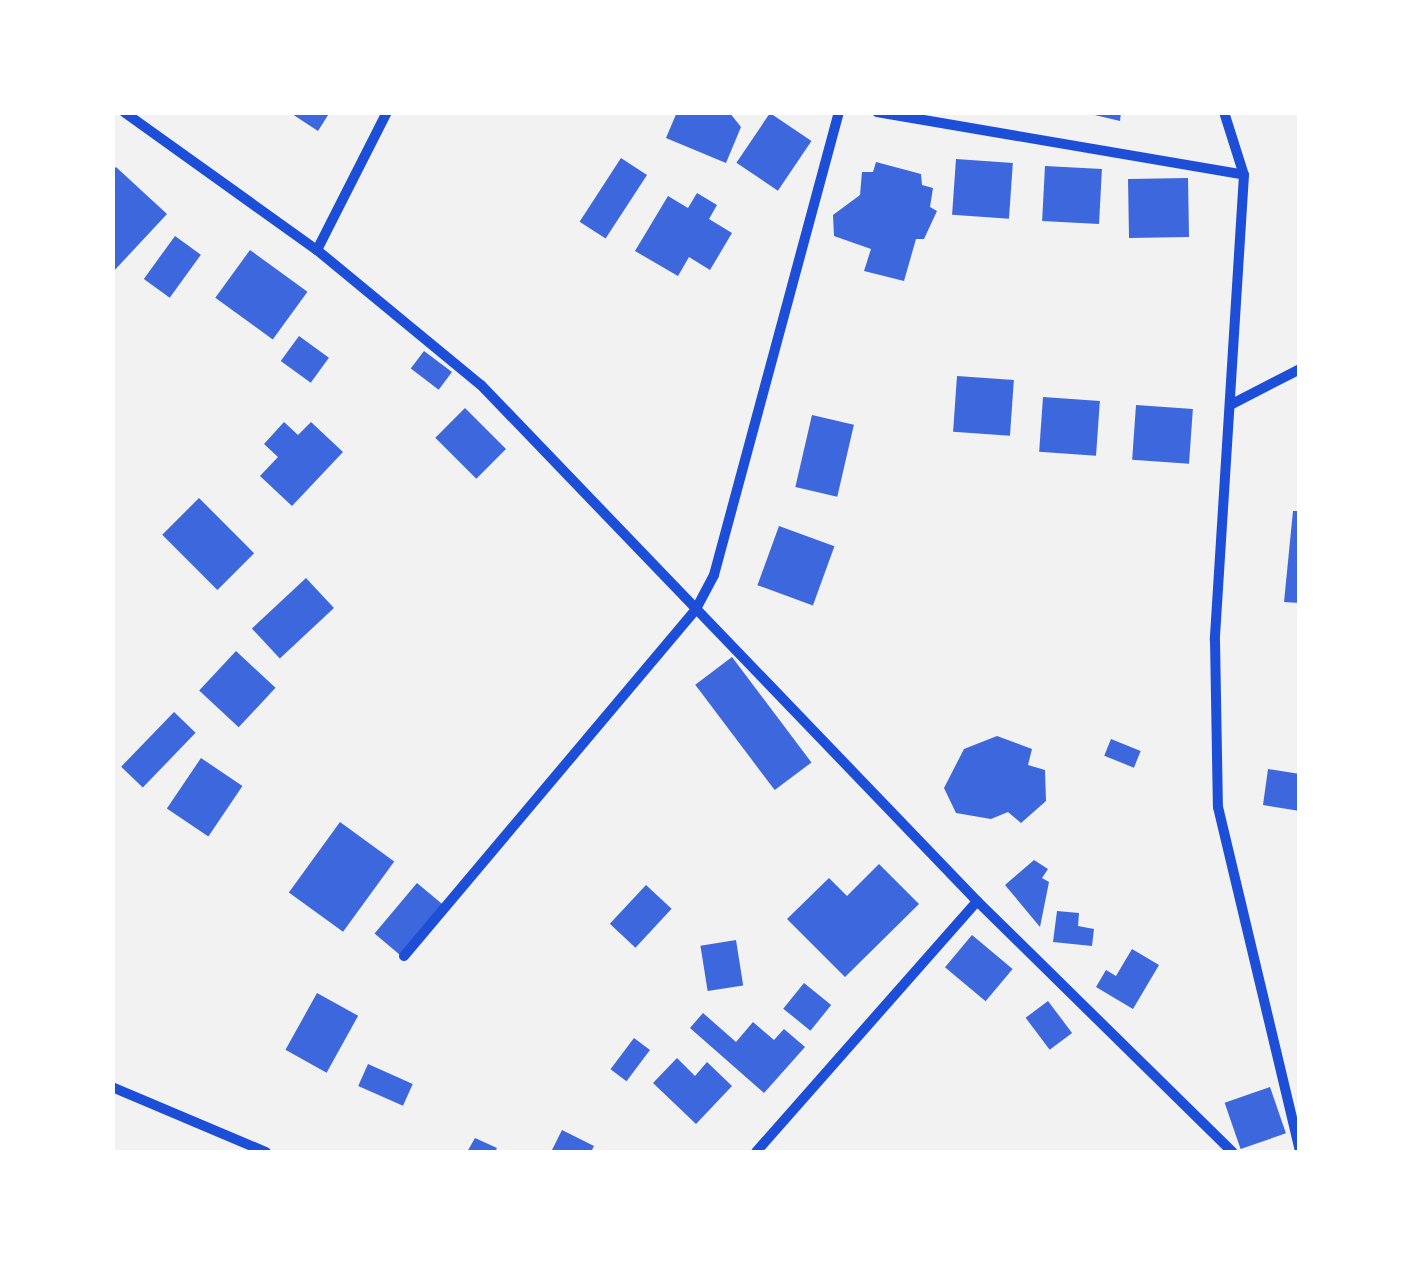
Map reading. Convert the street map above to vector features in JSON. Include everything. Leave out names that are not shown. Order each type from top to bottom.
[{"type":"street","points":[[124,112],[316,250],[481,384],[977,901],[1232,1152]]},
{"type":"street","points":[[316,250],[387,112]]},
{"type":"street","points":[[404,956],[696,609],[714,575],[840,112]]},
{"type":"street","points":[[877,112],[1244,175]]},
{"type":"street","points":[[1224,112],[1244,175],[1215,640],[1218,807],[1300,1152]]},
{"type":"street","points":[[1232,404],[1300,368]]},
{"type":"street","points":[[756,1152],[977,901]]},
{"type":"street","points":[[112,1087],[266,1152]]},
{"type":"building","points":[[289,112],[330,112],[318,131]]},
{"type":"building","points":[[677,112],[729,112],[741,127],[726,163],[666,138]]},
{"type":"building","points":[[1082,112],[1121,112],[1120,121]]},
{"type":"building","points":[[770,113],[811,141],[778,191],[736,163]]},
{"type":"building","points":[[621,158],[647,175],[606,239],[580,222]]},
{"type":"building","points":[[956,159],[1013,163],[1009,219],[952,215]]},
{"type":"building","points":[[876,162],[921,174],[922,185],[933,188],[930,207],[937,211],[924,239],[916,239],[904,281],[864,271],[871,249],[834,236],[833,215],[860,195],[862,172],[873,172]]},
{"type":"building","points":[[1045,166],[1102,169],[1099,224],[1042,221]]},
{"type":"building","points":[[116,167],[167,214],[112,273],[112,171]]},
{"type":"building","points":[[1188,178],[1189,237],[1129,238],[1128,179]]},
{"type":"building","points":[[697,193],[717,205],[709,219],[732,233],[710,270],[689,257],[678,276],[635,251],[668,196],[688,208]]},
{"type":"building","points":[[175,236],[201,255],[170,298],[144,279]]},
{"type":"building","points":[[250,250],[307,292],[273,339],[215,298]]},
{"type":"building","points":[[299,336],[329,358],[311,383],[281,361]]},
{"type":"building","points":[[424,351],[452,372],[439,390],[411,369]]},
{"type":"building","points":[[957,376],[1014,380],[1010,436],[953,432]]},
{"type":"building","points":[[1043,397],[1100,401],[1096,456],[1039,452]]},
{"type":"building","points":[[1136,405],[1193,409],[1189,464],[1132,460]]},
{"type":"building","points":[[465,408],[506,449],[476,479],[435,438]]},
{"type":"building","points":[[812,415],[854,425],[837,497],[795,487]]},
{"type":"building","points":[[284,422],[298,435],[311,422],[343,452],[292,506],[260,476],[278,457],[264,444]]},
{"type":"building","points":[[199,498],[254,553],[217,590],[162,535]]},
{"type":"building","points":[[1293,511],[1300,511],[1300,603],[1284,602]]},
{"type":"building","points":[[779,526],[834,546],[813,605],[757,585]]},
{"type":"building","points":[[306,578],[334,608],[280,658],[252,628]]},
{"type":"building","points":[[236,651],[275,688],[239,727],[199,690]]},
{"type":"building","points":[[732,657],[811,762],[775,790],[695,685]]},
{"type":"building","points":[[174,712],[196,733],[143,788],[121,767]]},
{"type":"building","points":[[997,736],[1032,749],[1028,765],[1045,770],[1046,801],[1021,823],[1008,812],[991,819],[956,813],[944,788],[964,749]]},
{"type":"building","points":[[1111,739],[1141,751],[1134,768],[1104,756]]},
{"type":"building","points":[[201,758],[242,786],[208,837],[167,809]]},
{"type":"building","points":[[1268,769],[1300,774],[1300,811],[1263,805]]},
{"type":"building","points":[[340,822],[394,861],[343,932],[289,892]]},
{"type":"building","points":[[1034,860],[1048,869],[1042,878],[1049,882],[1040,927],[1005,885]]},
{"type":"building","points":[[879,864],[919,904],[845,977],[787,919],[829,878],[847,896]]},
{"type":"building","points":[[417,883],[443,905],[401,955],[375,934]]},
{"type":"building","points":[[646,885],[672,909],[635,948],[610,924]]},
{"type":"building","points":[[1057,911],[1079,913],[1078,926],[1094,929],[1092,946],[1053,942]]},
{"type":"building","points":[[972,935],[1013,969],[986,1001],[945,967]]},
{"type":"building","points":[[736,940],[743,985],[708,991],[700,946]]},
{"type":"building","points":[[1132,949],[1159,965],[1133,1009],[1096,987],[1106,970],[1116,976]]},
{"type":"building","points":[[804,983],[831,1005],[810,1031],[783,1009]]},
{"type":"building","points":[[317,993],[358,1016],[327,1073],[285,1050]]},
{"type":"building","points":[[1048,1001],[1072,1033],[1050,1050],[1026,1018]]},
{"type":"building","points":[[703,1013],[736,1042],[753,1022],[774,1040],[784,1029],[805,1047],[764,1093],[690,1028]]},
{"type":"building","points":[[634,1038],[650,1050],[627,1081],[611,1069]]},
{"type":"building","points":[[677,1058],[695,1076],[707,1062],[732,1086],[696,1124],[653,1083]]},
{"type":"building","points":[[368,1064],[413,1084],[403,1106],[358,1086]]},
{"type":"building","points":[[1270,1087],[1286,1133],[1241,1149],[1225,1103]]},
{"type":"building","points":[[562,1130],[594,1146],[591,1152],[552,1150]]},
{"type":"building","points":[[475,1138],[497,1148],[495,1152],[467,1152]]}]
